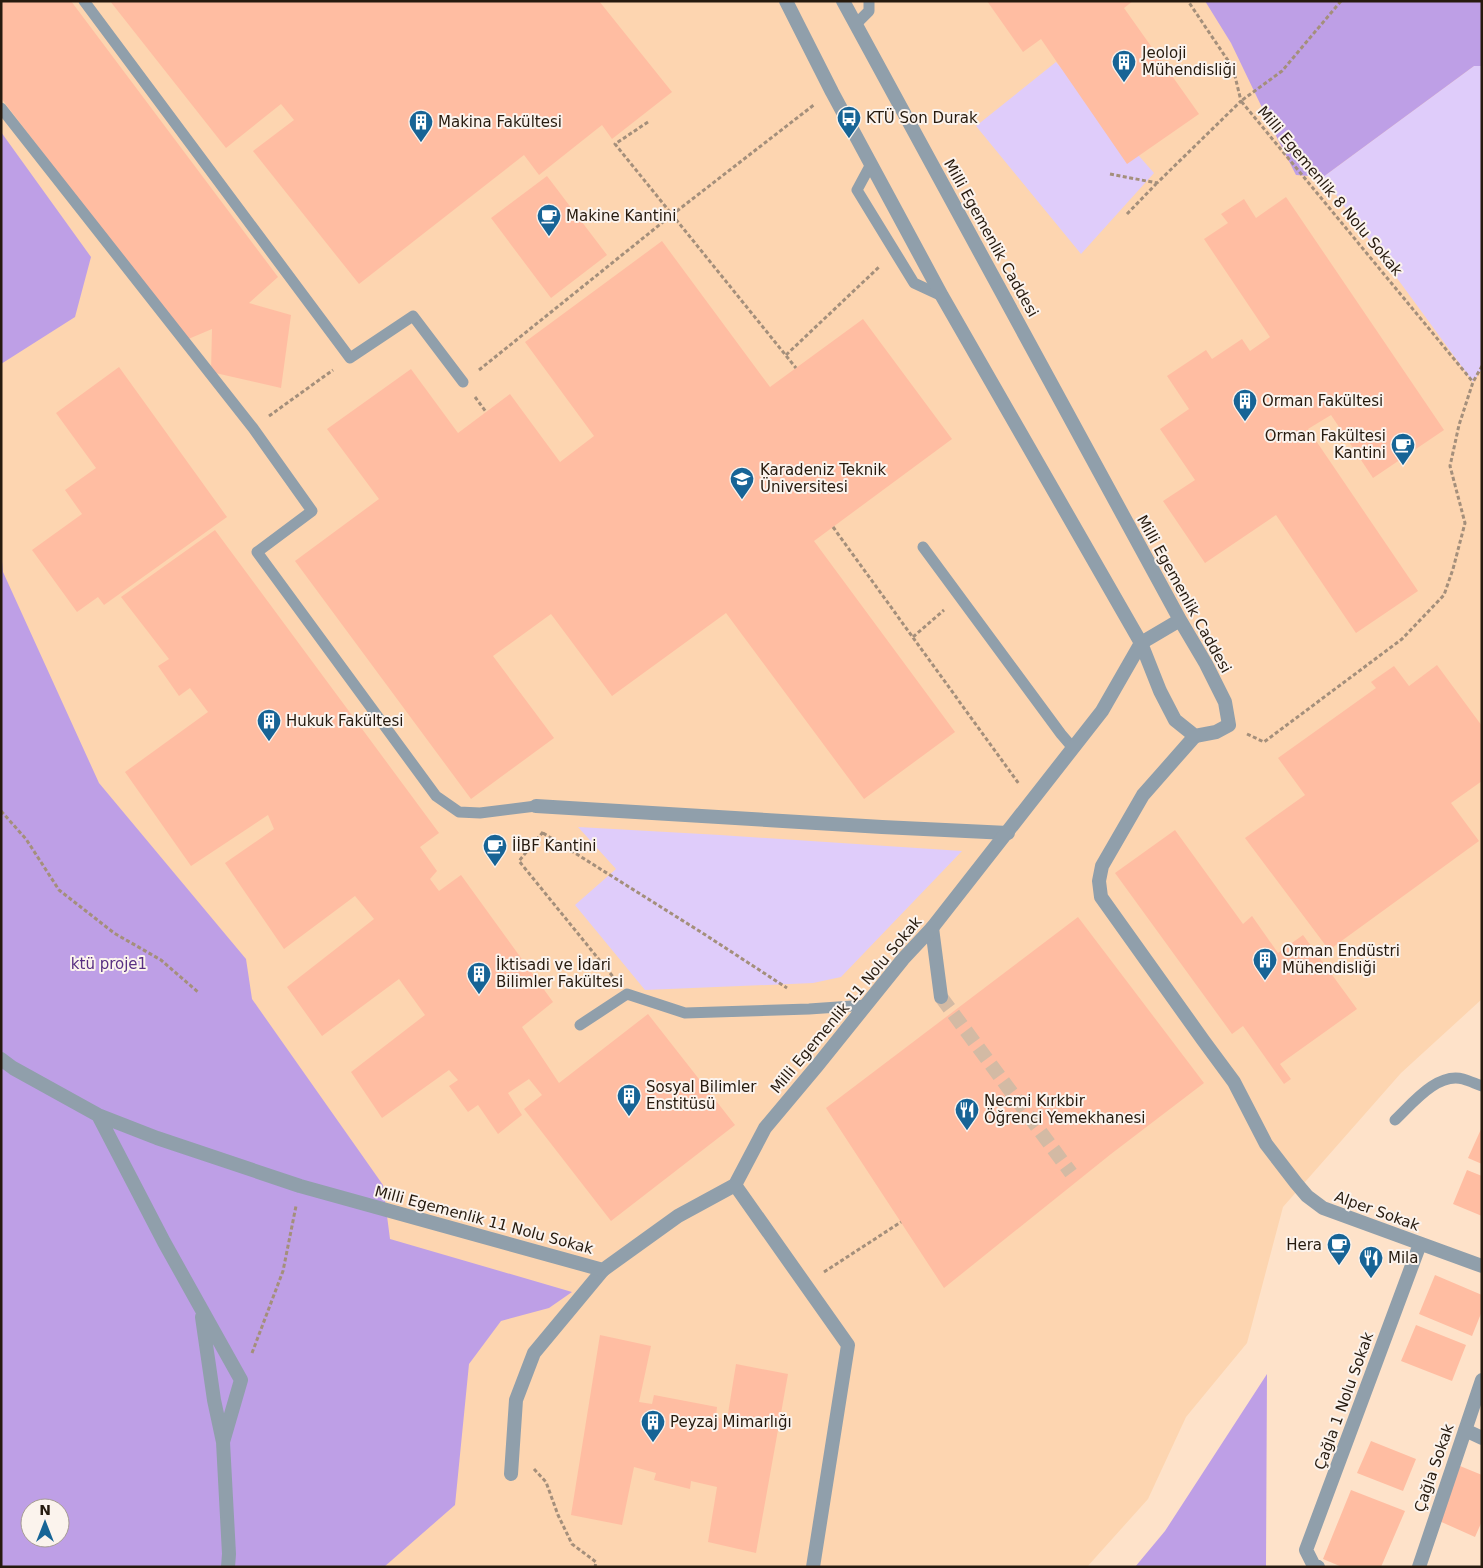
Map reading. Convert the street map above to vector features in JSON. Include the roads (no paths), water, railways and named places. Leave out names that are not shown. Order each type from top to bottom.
[{"type":"street","points":[[786,1],[832,92],[942,296],[1141,644],[1160,691],[1175,720],[1195,736]]},
{"type":"street","name":"Milli Egemenlik Caddesi","points":[[843,1],[1225,702],[1229,725],[1216,732],[1195,736]]},
{"type":"street","points":[[1141,644],[1180,620]]},
{"type":"street","name":"Milli Egemenlik 11 Nolu Sokak","points":[[1,1059],[13,1068],[98,1115],[157,1138],[300,1186],[603,1270],[678,1216],[735,1185],[765,1128],[903,959],[932,928],[1102,712],[1141,644]]},
{"type":"street","name":"Alper Sokak","points":[[1195,736],[1138,803],[1102,866],[1100,881],[1101,897],[1234,1082],[1266,1144],[1307,1196],[1323,1208],[1482,1266]]},
{"type":"street","points":[[536,806],[1008,833]]},
{"type":"street","points":[[932,928],[941,997]]},
{"type":"street","points":[[98,1115],[132,1182],[241,1380],[223,1442]]},
{"type":"street","points":[[735,1185],[848,1345],[813,1567]]},
{"type":"street","name":"Çağla 1 Nolu Sokak","points":[[1318,1567],[1313,1564],[1306,1550],[1420,1244]]},
{"type":"street","points":[[511,1474],[516,1400],[534,1353],[603,1270]]},
{"type":"street","points":[[202,1310],[214,1400],[223,1442],[229,1554],[228,1567]]},
{"type":"street","name":"Çağla Sokak","points":[[1419,1567],[1482,1380]]},
{"type":"street","points":[[1464,1430],[1482,1438]]},
{"type":"lane","points":[[84,1],[350,358],[413,316],[464,382]]},
{"type":"lane","points":[[856,24],[869,10],[869,1]]},
{"type":"lane","points":[[1,108],[253,428],[312,511],[257,552],[436,796],[459,812],[480,813],[536,806]]},
{"type":"lane","points":[[871,164],[857,190],[914,284],[942,296]]},
{"type":"lane","points":[[923,547],[1060,734],[1073,748]]},
{"type":"lane","points":[[580,1025],[626,994],[685,1013],[867,1005]]},
{"type":"lane","points":[[1395,1120],[1427,1090],[1444,1079],[1462,1078],[1482,1086]]},
{"type":"tunnel","points":[[941,997],[1071,1173]]},
{"type":"place","name":"Jeoloji Mühendisliği","points":[[1124,83]]},
{"type":"place","name":"KTÜ Son Durak","points":[[849,139]]},
{"type":"place","name":"Makina Fakültesi","points":[[421,143]]},
{"type":"place","name":"Makine Kantini","points":[[549,237]]},
{"type":"place","name":"Orman Fakültesi","points":[[1245,422]]},
{"type":"place","name":"Orman Fakültesi Kantini","points":[[1403,466]]},
{"type":"place","name":"Karadeniz Teknik Üniversitesi","points":[[742,500]]},
{"type":"place","name":"Hukuk Fakültesi","points":[[269,742]]},
{"type":"place","name":"İİBF Kantini","points":[[495,867]]},
{"type":"place","name":"Orman Endüstri Mühendisliği","points":[[1265,981]]},
{"type":"place","name":"İktisadi ve İdari Bilimler Fakültesi","points":[[479,995]]},
{"type":"place","name":"Sosyal Bilimler Enstitüsü","points":[[629,1117]]},
{"type":"place","name":"Necmi Kırkbir Öğrenci Yemekhanesi","points":[[967,1131]]},
{"type":"place","name":"Hera","points":[[1339,1266]]},
{"type":"place","name":"Mila","points":[[1371,1279]]},
{"type":"place","name":"Peyzaj Mimarlığı","points":[[653,1443]]},
{"type":"park label","name":"ktü proje1","points":[[109,964]]}]
